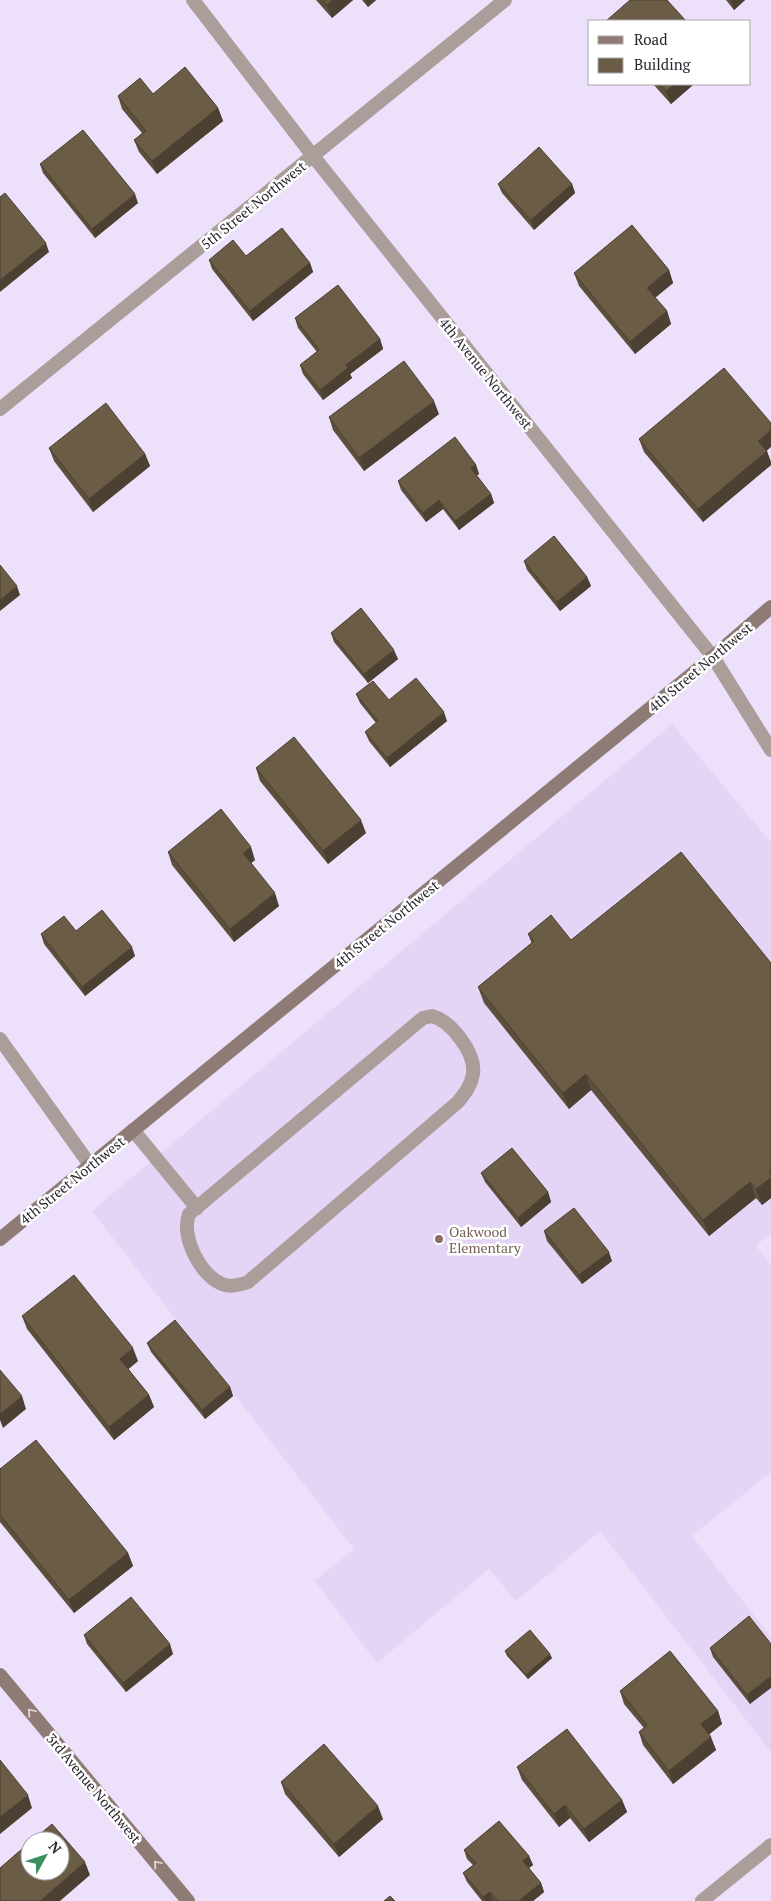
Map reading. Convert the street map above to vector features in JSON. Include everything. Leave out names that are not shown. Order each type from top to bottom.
[{"type":"main road","name":"4th Street Northwest","points":[[0,1239],[713,658],[771,607]]},
{"type":"main road","name":"3rd Avenue Northwest","points":[[0,1675],[188,1901]]},
{"type":"street","name":"4th Avenue Northwest","points":[[193,0],[313,156],[713,658],[771,750]]},
{"type":"street","name":"5th Street Northwest","points":[[0,409],[313,156],[422,65],[506,0]]},
{"type":"street","points":[[432,1016],[441,1018],[458,1037],[469,1054],[474,1072],[470,1087],[458,1102],[248,1282],[236,1286],[215,1281],[194,1256],[186,1237],[185,1224],[189,1214],[197,1208],[423,1018],[432,1016]]},
{"type":"street","points":[[0,1039],[90,1165]]},
{"type":"street","points":[[133,1130],[197,1208]]},
{"type":"street","points":[[702,1901],[771,1845]]},
{"type":"shaded area","name":"Oakwood Elementary","points":[[672,724],[771,843],[771,1233],[756,1246],[771,1265],[771,1472],[692,1536],[771,1637],[771,1752],[600,1531],[516,1601],[489,1569],[377,1663],[315,1581],[354,1549],[92,1211]]},
{"type":"building","points":[[323,0],[333,0],[327,5]]},
{"type":"building","points":[[630,0],[667,0],[685,20],[607,20]]},
{"type":"building","points":[[185,67],[218,108],[152,161],[134,140],[146,131],[118,96],[140,78],[153,94]]},
{"type":"building","points":[[661,85],[674,85],[666,91]]},
{"type":"building","points":[[83,130],[135,194],[92,229],[40,164]]},
{"type":"building","points":[[539,147],[572,184],[531,220],[498,184]]},
{"type":"building","points":[[5,193],[46,243],[0,280],[0,197]]},
{"type":"building","points":[[632,225],[669,270],[647,288],[667,311],[630,342],[574,273]]},
{"type":"building","points":[[282,228],[310,263],[250,311],[209,260],[233,240],[246,256]]},
{"type":"building","points":[[338,285],[380,339],[346,365],[348,368],[320,390],[300,365],[319,350],[295,318]]},
{"type":"building","points":[[404,361],[434,401],[359,458],[329,417]]},
{"type":"building","points":[[724,368],[771,423],[771,430],[758,441],[767,451],[698,509],[639,439]]},
{"type":"building","points":[[106,403],[145,454],[89,499],[49,448]]},
{"type":"building","points":[[455,437],[476,465],[471,468],[491,494],[455,521],[439,500],[423,513],[398,481]]},
{"type":"building","points":[[554,536],[587,577],[557,602],[524,561]]},
{"type":"building","points":[[0,565],[17,586],[0,600]]},
{"type":"building","points":[[361,608],[394,650],[364,674],[331,633]]},
{"type":"building","points":[[416,678],[444,712],[387,758],[365,732],[378,721],[356,694],[373,681],[389,700]]},
{"type":"building","points":[[294,737],[361,820],[323,851],[256,768]]},
{"type":"building","points":[[221,809],[251,847],[243,853],[275,893],[230,929],[168,852]]},
{"type":"building","points":[[681,852],[771,963],[771,1171],[769,1173],[771,1178],[756,1189],[750,1182],[703,1220],[586,1074],[563,1093],[478,987],[534,941],[528,934],[551,915],[571,940]]},
{"type":"building","points":[[102,910],[132,947],[82,987],[41,934],[64,916],[76,931]]},
{"type":"building","points":[[512,1148],[548,1192],[518,1218],[481,1173]]},
{"type":"building","points":[[574,1208],[609,1252],[579,1275],[544,1231]]},
{"type":"building","points":[[74,1275],[133,1348],[120,1359],[149,1395],[109,1427],[22,1316]]},
{"type":"building","points":[[175,1320],[230,1387],[202,1410],[147,1343]]},
{"type":"building","points":[[0,1370],[22,1396],[0,1414]]},
{"type":"building","points":[[36,1440],[128,1553],[69,1600],[0,1515],[0,1469]]},
{"type":"building","points":[[131,1597],[170,1644],[123,1683],[84,1635]]},
{"type":"building","points":[[749,1616],[771,1644],[771,1676],[747,1695],[710,1648]]},
{"type":"building","points":[[530,1630],[550,1654],[526,1675],[505,1651]]},
{"type":"building","points":[[670,1651],[718,1711],[701,1724],[711,1737],[669,1771],[639,1732],[647,1725],[620,1691]]},
{"type":"building","points":[[567,1729],[622,1800],[584,1829],[565,1805],[554,1814],[517,1767]]},
{"type":"building","points":[[324,1744],[378,1806],[334,1844],[281,1782]]},
{"type":"building","points":[[0,1760],[28,1795],[0,1817]]},
{"type":"building","points":[[499,1821],[529,1856],[523,1861],[541,1883],[519,1901],[498,1901],[490,1892],[483,1897],[463,1873],[476,1863],[464,1850]]},
{"type":"building","points":[[52,1824],[58,1831],[44,1831]]},
{"type":"building","points":[[70,1845],[85,1862],[70,1875]]},
{"type":"building","points":[[20,1851],[20,1881],[63,1881],[40,1901],[0,1901],[0,1868]]},
{"type":"building","points":[[390,1896],[395,1901],[384,1901]]},
{"type":"place","name":"Oakwood Elementary","points":[[439,1239]]}]
